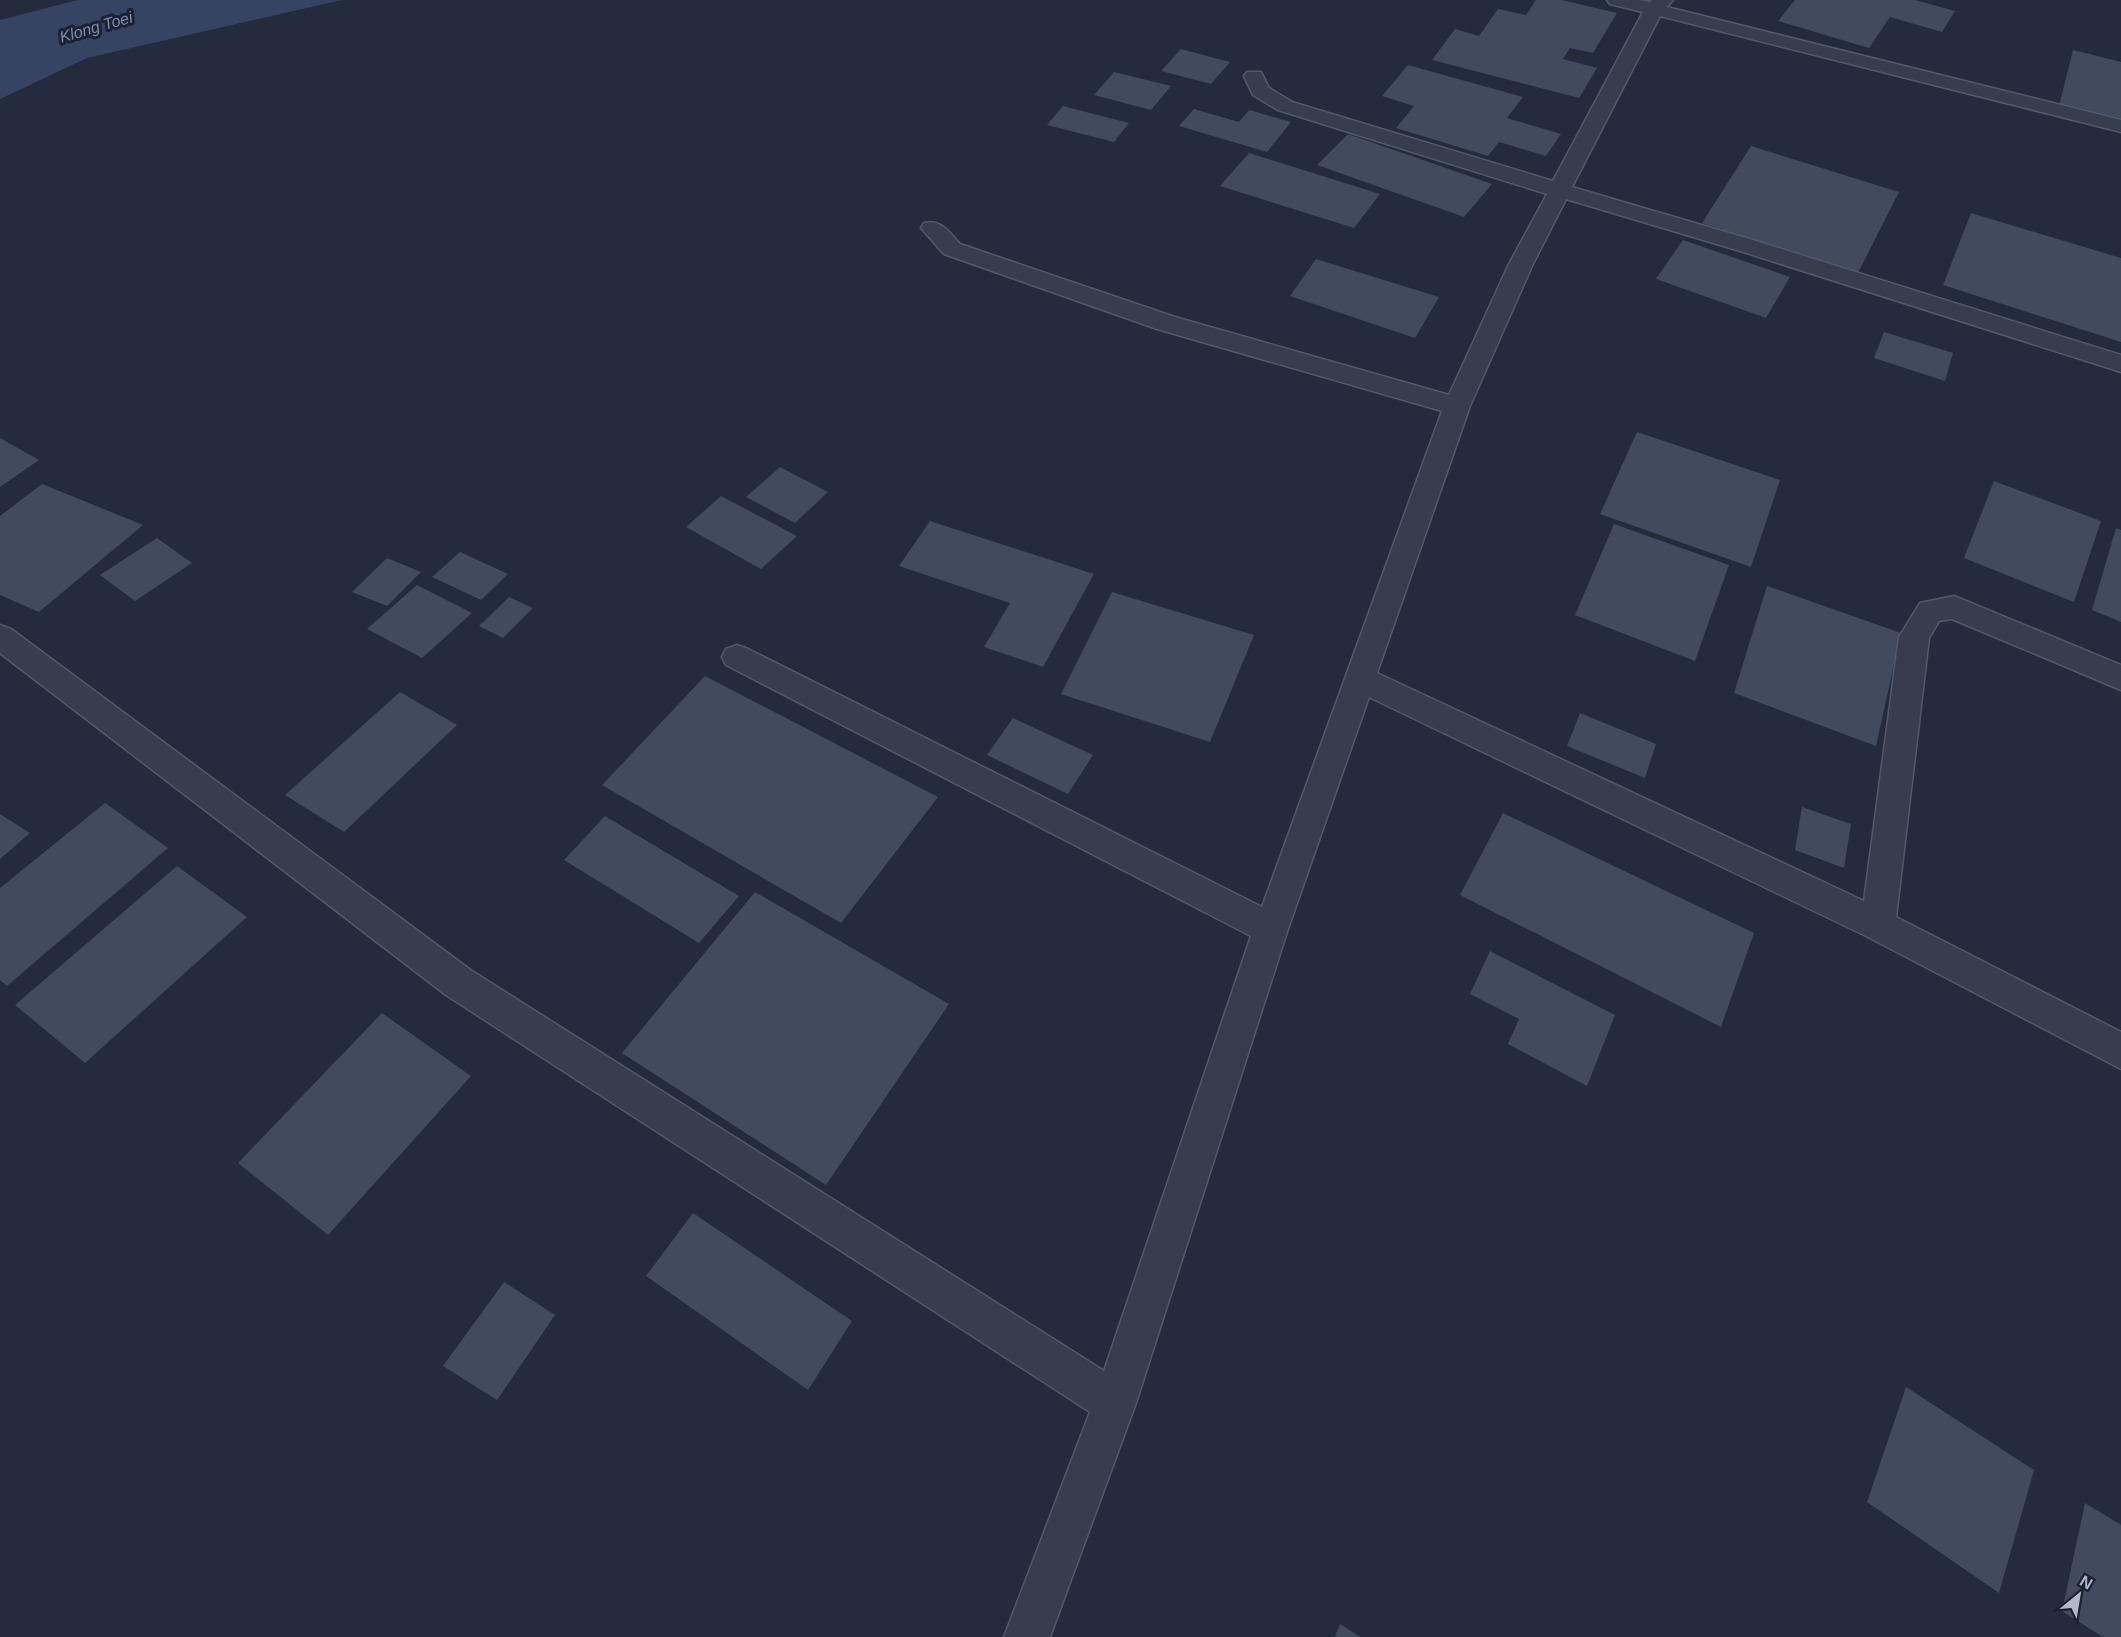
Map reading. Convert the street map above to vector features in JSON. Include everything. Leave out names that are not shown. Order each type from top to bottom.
[{"type":"street","points":[[1617,0],[1658,5],[2121,126]]},
{"type":"street","points":[[1027,1637],[1115,1403],[1271,929],[1457,406],[1520,266],[1558,190],[1658,5]]},
{"type":"street","points":[[1254,76],[1260,91],[1285,106],[1759,249],[2121,364]]},
{"type":"street","points":[[932,228],[952,249],[1166,323],[1457,406]]},
{"type":"street","points":[[1878,925],[1914,637],[1930,611],[1954,607],[2121,678]]},
{"type":"street","points":[[0,637],[459,983],[1115,1403]]},
{"type":"street","points":[[737,657],[1271,929]]},
{"type":"street","points":[[1360,679],[1878,925],[2121,1051]]},
{"type":"water","name":"Klong Toei","points":[[78,0],[342,0],[87,58],[0,99],[0,20]]},
{"type":"building","points":[[1536,0],[1562,0],[1617,13],[1593,53],[1570,48],[1563,59],[1597,68],[1579,98],[1432,60],[1455,29],[1479,36],[1498,9],[1526,15]]},
{"type":"building","points":[[1795,0],[1915,0],[1955,11],[1942,32],[1890,17],[1869,48],[1778,21]]},
{"type":"building","points":[[1181,49],[1230,62],[1211,84],[1161,71]]},
{"type":"building","points":[[2073,50],[2121,62],[2121,121],[2059,106]]},
{"type":"building","points":[[1408,65],[1523,97],[1507,118],[1561,134],[1546,156],[1499,142],[1488,156],[1396,128],[1414,106],[1382,96]]},
{"type":"building","points":[[1114,72],[1171,86],[1151,110],[1094,95]]},
{"type":"building","points":[[1063,106],[1129,123],[1114,142],[1047,125]]},
{"type":"building","points":[[1194,109],[1239,122],[1249,110],[1291,122],[1267,152],[1179,126]]},
{"type":"building","points":[[1348,134],[1492,184],[1464,217],[1317,165]]},
{"type":"building","points":[[1751,146],[1899,192],[1857,275],[1702,223]]},
{"type":"building","points":[[1249,153],[1380,194],[1354,228],[1220,186]]},
{"type":"building","points":[[1971,213],[2121,258],[2121,342],[1943,285]]},
{"type":"building","points":[[1683,240],[1790,277],[1766,318],[1656,279]]},
{"type":"building","points":[[1316,259],[1439,297],[1415,338],[1290,296]]},
{"type":"building","points":[[1884,332],[1953,353],[1945,381],[1874,358]]},
{"type":"building","points":[[1637,432],[1780,480],[1751,567],[1600,514]]},
{"type":"building","points":[[0,438],[39,460],[0,487]]},
{"type":"building","points":[[780,467],[828,492],[795,523],[746,497]]},
{"type":"building","points":[[1994,481],[2101,521],[2074,602],[1964,558]]},
{"type":"building","points":[[42,484],[143,525],[39,612],[0,595],[0,516]]},
{"type":"building","points":[[721,496],[797,536],[761,569],[686,527]]},
{"type":"building","points":[[930,521],[1094,574],[1043,667],[984,647],[1010,603],[899,566]]},
{"type":"building","points":[[1614,524],[1729,565],[1695,661],[1575,615]]},
{"type":"building","points":[[2116,528],[2121,530],[2121,622],[2092,610]]},
{"type":"building","points":[[157,538],[192,563],[135,601],[100,575]]},
{"type":"building","points":[[460,552],[508,574],[481,600],[432,577]]},
{"type":"building","points":[[387,558],[421,572],[387,606],[352,592]]},
{"type":"building","points":[[417,585],[472,613],[422,658],[367,629]]},
{"type":"building","points":[[1767,586],[1901,633],[1876,746],[1734,693]]},
{"type":"building","points":[[1112,592],[1254,635],[1210,742],[1061,694]]},
{"type":"building","points":[[509,597],[533,608],[503,638],[479,626]]},
{"type":"building","points":[[705,676],[938,797],[841,923],[602,785]]},
{"type":"building","points":[[400,692],[457,725],[344,832],[285,795]]},
{"type":"building","points":[[1580,713],[1656,744],[1645,778],[1567,746]]},
{"type":"building","points":[[1013,718],[1093,755],[1068,794],[987,755]]},
{"type":"building","points":[[105,803],[168,848],[7,986],[0,980],[0,888]]},
{"type":"building","points":[[1802,807],[1851,824],[1844,868],[1795,850]]},
{"type":"building","points":[[1503,813],[1754,933],[1721,1027],[1460,895]]},
{"type":"building","points":[[0,814],[30,833],[0,859]]},
{"type":"building","points":[[605,816],[739,896],[699,943],[564,860]]},
{"type":"building","points":[[177,866],[247,917],[85,1063],[15,1005]]},
{"type":"building","points":[[755,892],[949,1004],[826,1185],[622,1053]]},
{"type":"building","points":[[1490,951],[1615,1015],[1587,1086],[1508,1044],[1519,1019],[1470,994]]},
{"type":"building","points":[[382,1013],[471,1076],[328,1235],[238,1163]]},
{"type":"building","points":[[693,1213],[852,1321],[808,1390],[646,1276]]},
{"type":"building","points":[[504,1282],[555,1315],[497,1400],[443,1366]]},
{"type":"building","points":[[1906,1387],[2034,1470],[1999,1593],[1867,1502]]},
{"type":"building","points":[[2085,1503],[2121,1525],[2121,1637],[2103,1637],[2062,1611]]},
{"type":"building","points":[[1340,1624],[1360,1637],[1335,1637]]}]
